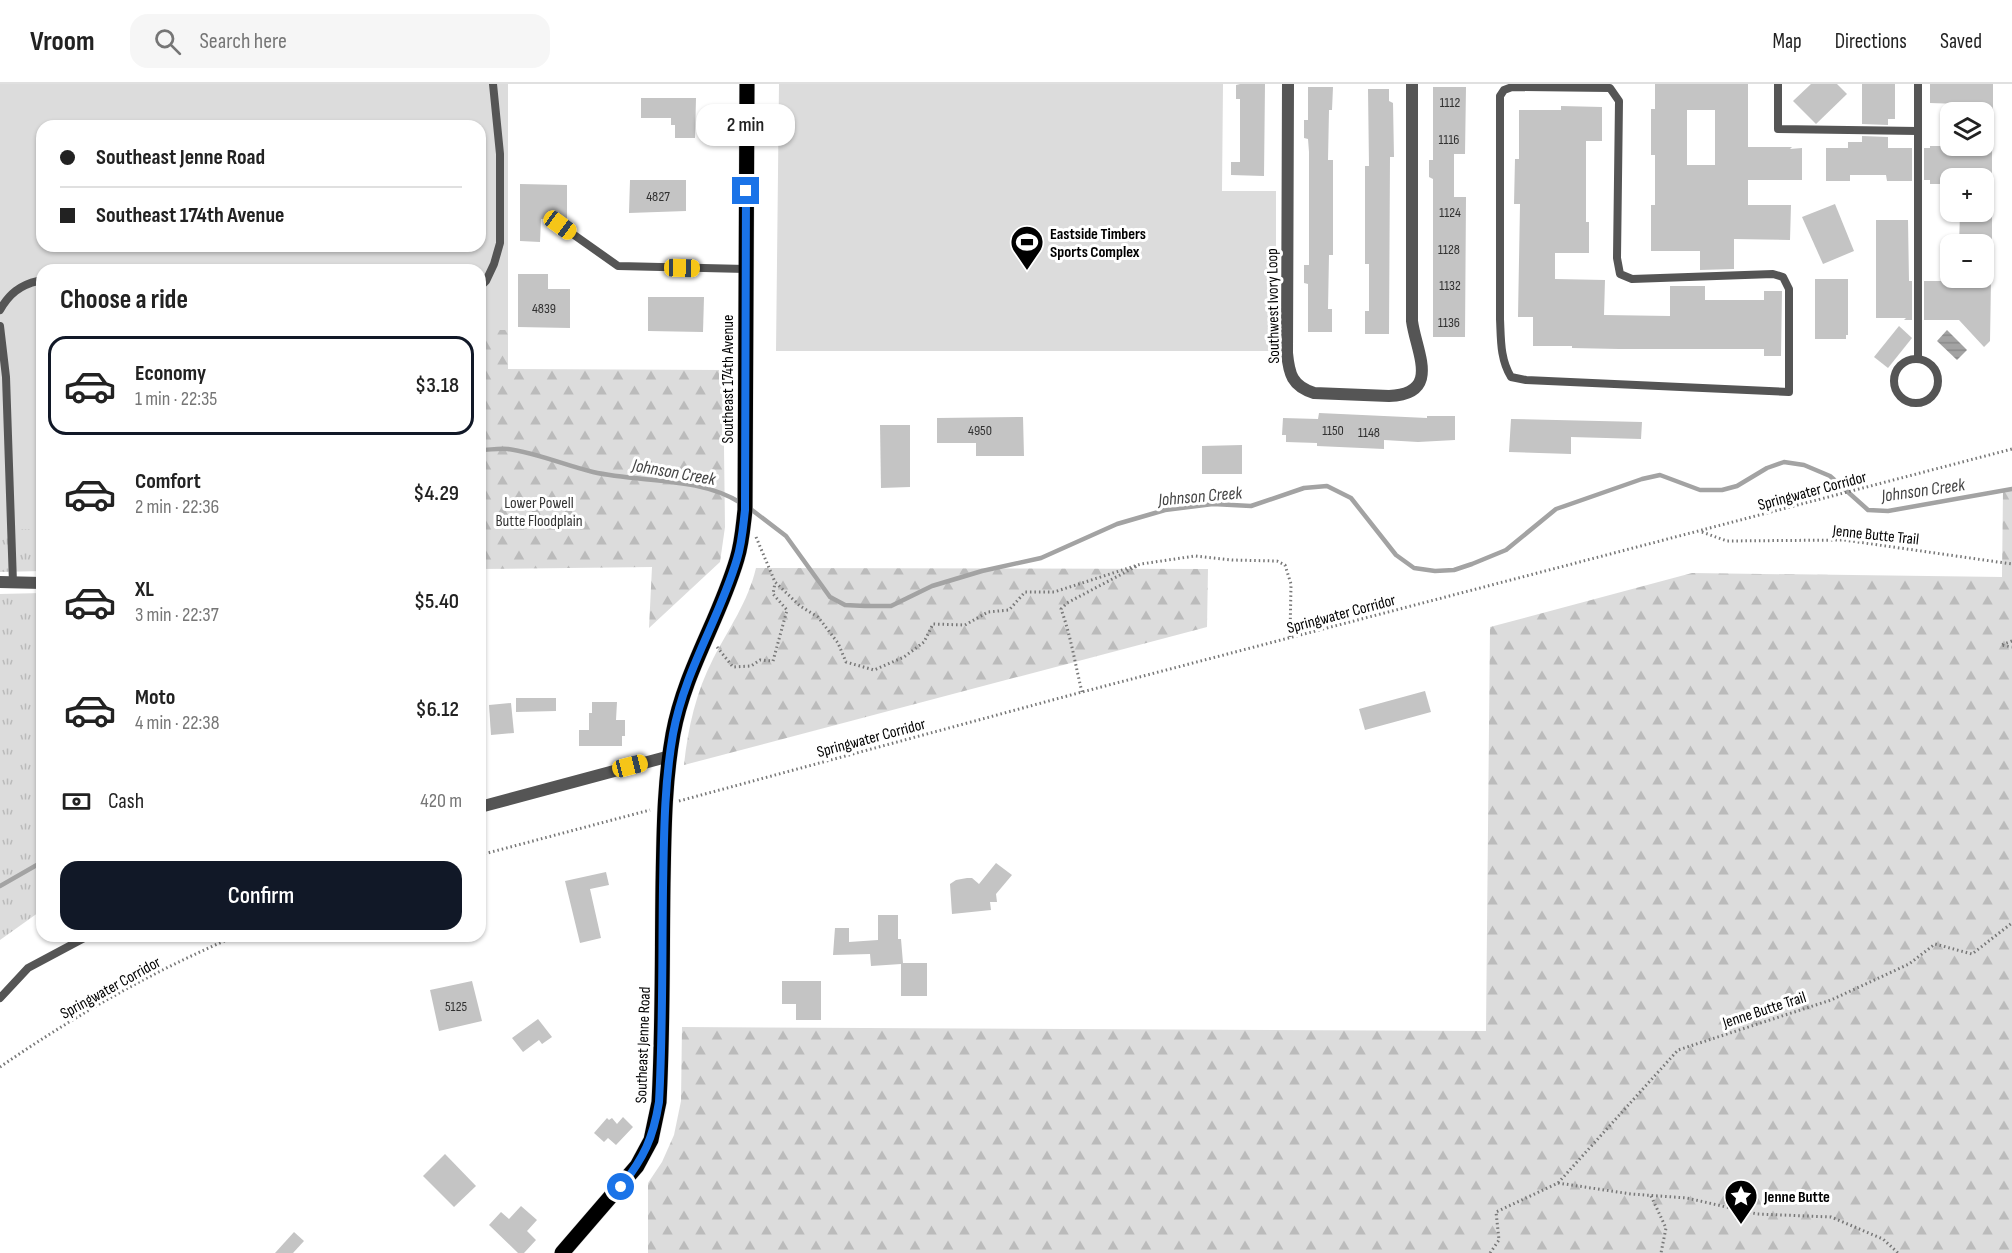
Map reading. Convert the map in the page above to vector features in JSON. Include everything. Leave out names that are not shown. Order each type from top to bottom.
[{"type":"main road","name":"Southeast 174th Avenue","points":[[666,805],[670,756],[682,697],[738,558],[743,533],[747,84]]},
{"type":"main road","name":"Southeast Jenne Road","points":[[562,1253],[637,1166],[651,1140],[656,1119],[660,1084],[666,805]]},
{"type":"street","name":"Southwest Ivory Loop","points":[[1288,84],[1287,353],[1289,370],[1294,381],[1304,390],[1314,393],[1389,396],[1408,392],[1422,378],[1424,369],[1414,335],[1413,321],[1413,84]]},
{"type":"street","points":[[0,582],[36,583]]},
{"type":"street","points":[[486,805],[670,756]]},
{"type":"lane","points":[[486,281],[500,243],[500,154],[493,84]]},
{"type":"lane","points":[[1778,84],[1778,129],[1918,131]]},
{"type":"lane","points":[[1918,84],[1918,358]]},
{"type":"lane","points":[[1574,86],[1610,88],[1619,101],[1617,258],[1620,274],[1632,279],[1773,274],[1783,278],[1789,289],[1789,392],[1526,380],[1511,377],[1505,368],[1502,355],[1500,319],[1500,96],[1504,90],[1512,87],[1574,86]]},
{"type":"lane","points":[[560,225],[618,266],[746,269]]},
{"type":"lane","points":[[0,310],[6,299],[16,290],[36,282]]},
{"type":"lane","points":[[0,326],[6,377],[13,583]]},
{"type":"lane","points":[[1918,358],[1930,363],[1934,368],[1937,373],[1938,386],[1932,397],[1920,403],[1907,402],[1897,394],[1893,382],[1894,376],[1896,370],[1905,361],[1918,358]]},
{"type":"lane","points":[[0,998],[28,968],[77,942]]},
{"type":"path","name":"Springwater Corridor","points":[[486,853],[1082,692],[2012,450]]},
{"type":"path","name":"Jenne Butte Trail","points":[[1701,532],[1727,541],[1844,540],[2012,564]]},
{"type":"path","points":[[743,533],[758,538],[775,582],[800,606],[818,617],[838,643],[846,662],[874,670],[904,657],[924,642],[933,624],[965,625],[988,612],[1009,610],[1025,592],[1054,592],[1141,564],[1196,556],[1277,561],[1285,565],[1291,584],[1291,638]]},
{"type":"path","points":[[1082,692],[1070,634],[1061,609],[1067,603],[1141,564]]},
{"type":"path","points":[[706,634],[733,667],[751,666],[760,660],[773,661],[787,610],[773,594],[775,582]]},
{"type":"path","points":[[2012,641],[2001,645],[2012,647]]},
{"type":"path","name":"Jenne Butte Trail","points":[[1490,1253],[1499,1240],[1496,1212],[1558,1184],[1678,1050],[1831,1000],[1909,964],[1935,944],[1972,954],[2012,923]]},
{"type":"path","name":"Springwater Corridor","points":[[0,1067],[123,991],[224,942]]},
{"type":"path","points":[[1558,1184],[1651,1196],[1687,1198],[1757,1214],[1831,1217],[1883,1239],[1898,1253]]},
{"type":"path","points":[[1651,1196],[1665,1228],[1661,1253]]},
{"type":"green space","points":[[0,84],[508,84],[508,330],[486,330],[486,264],[36,264],[36,529],[0,529]]},
{"type":"green space","name":"Eastside Timbers Sports Complex","points":[[779,84],[1223,84],[1222,191],[1276,191],[1276,351],[776,351]]},
{"type":"green space","name":"Lower Powell Butte Floodplain","points":[[486,330],[508,330],[508,369],[723,370],[725,527],[720,562],[649,628],[652,567],[486,569]]},
{"type":"green space","points":[[2012,489],[2012,1253],[648,1253],[648,1183],[662,1162],[674,1135],[681,1101],[682,1027],[1486,1031],[1490,627],[1692,573],[2002,577],[2003,491]]},
{"type":"green space","points":[[36,518],[36,571],[0,572],[0,529],[26,529]]},
{"type":"green space","points":[[756,568],[1208,569],[1207,627],[684,765],[690,724],[697,697],[713,659],[743,604]]},
{"type":"green space","points":[[36,593],[36,914],[0,940],[0,594]]},
{"type":"shaded area","points":[[1947,330],[1967,350],[1957,360],[1937,341]]},
{"type":"building","points":[[1265,84],[1264,176],[1231,175],[1231,162],[1240,162],[1240,99],[1236,99],[1236,85]]},
{"type":"building","points":[[1655,84],[1748,84],[1748,147],[1802,148],[1802,180],[1748,180],[1748,205],[1791,205],[1790,240],[1734,239],[1734,269],[1700,270],[1700,251],[1651,251],[1651,205],[1655,205],[1655,155],[1651,155],[1651,109],[1655,109]],"holes":[[[1687,110],[1715,110],[1715,165],[1687,165]]]},
{"type":"building","points":[[1811,84],[1837,84],[1847,94],[1816,124],[1793,101]]},
{"type":"building","points":[[1862,84],[1895,84],[1895,119],[1888,119],[1888,125],[1862,124]]},
{"type":"building","points":[[1930,84],[1993,84],[1993,102],[1930,103]]},
{"type":"building","points":[[1308,87],[1333,87],[1332,110],[1329,110],[1328,160],[1333,160],[1333,255],[1329,255],[1328,309],[1332,309],[1332,332],[1308,332],[1308,284],[1304,283],[1304,265],[1309,265],[1309,152],[1308,139],[1304,138],[1304,120],[1308,120]]},
{"type":"building","points":[[1433,87],[1466,87],[1465,154],[1454,154],[1454,197],[1466,197],[1465,337],[1433,337],[1433,179],[1429,177],[1429,160],[1433,160]]},
{"type":"building","points":[[1368,89],[1389,89],[1389,101],[1393,103],[1394,157],[1390,157],[1389,334],[1365,334],[1365,311],[1369,311],[1369,264],[1365,264],[1365,166],[1369,166]]},
{"type":"building","points":[[641,98],[696,98],[695,138],[675,138],[675,125],[671,125],[671,118],[641,118]]},
{"type":"building","points":[[1561,106],[1602,107],[1602,141],[1586,141],[1586,222],[1589,222],[1589,253],[1555,253],[1555,279],[1605,280],[1604,315],[1670,316],[1670,286],[1705,286],[1705,300],[1764,300],[1764,291],[1782,291],[1781,356],[1764,356],[1764,349],[1619,349],[1533,346],[1533,317],[1518,317],[1520,204],[1514,204],[1515,159],[1519,159],[1519,110],[1561,110]]},
{"type":"building","points":[[1862,136],[1888,137],[1888,148],[1912,148],[1912,181],[1887,181],[1886,175],[1850,175],[1850,181],[1826,181],[1826,148],[1848,148],[1848,142],[1862,142]]},
{"type":"building","points":[[1930,146],[1940,146],[1940,156],[1992,156],[1992,168],[1940,168],[1940,184],[1930,184],[1930,180],[1924,180],[1924,148],[1930,148]]},
{"type":"building","points":[[630,180],[686,180],[686,211],[629,213]]},
{"type":"building","points":[[520,184],[567,185],[567,219],[541,219],[540,242],[520,241]]},
{"type":"building","points":[[1835,204],[1854,251],[1823,264],[1802,217]]},
{"type":"building","points":[[1876,220],[1908,220],[1912,320],[1876,318]]},
{"type":"building","points":[[1960,222],[1992,222],[1992,234],[1959,234]]},
{"type":"building","points":[[518,274],[548,274],[548,289],[570,289],[570,328],[518,327]]},
{"type":"building","points":[[1815,279],[1848,279],[1848,335],[1846,339],[1815,339]]},
{"type":"building","points":[[1924,281],[1940,281],[1940,288],[1991,288],[1990,341],[1984,347],[1959,320],[1924,320]]},
{"type":"building","points":[[648,297],[704,297],[703,332],[648,331]]},
{"type":"building","points":[[1899,326],[1912,338],[1888,368],[1874,357]]},
{"type":"building","points":[[1319,413],[1427,418],[1427,416],[1455,416],[1455,440],[1418,442],[1384,440],[1384,449],[1286,442],[1286,435],[1282,435],[1283,418],[1318,419]]},
{"type":"building","points":[[1023,417],[1024,456],[976,456],[976,443],[937,443],[937,418]]},
{"type":"building","points":[[1511,419],[1642,422],[1641,439],[1571,437],[1571,454],[1509,452]]},
{"type":"building","points":[[880,425],[910,425],[910,487],[881,488]]},
{"type":"building","points":[[1242,445],[1242,474],[1202,474],[1202,446]]},
{"type":"building","points":[[1425,691],[1431,712],[1365,730],[1359,709]]},
{"type":"building","points":[[516,698],[556,698],[556,711],[516,712]]},
{"type":"building","points":[[592,702],[617,702],[616,720],[625,720],[625,736],[622,736],[622,746],[579,746],[579,730],[589,730],[589,713],[592,713]]},
{"type":"building","points":[[511,703],[514,733],[491,735],[489,705]]},
{"type":"building","points":[[996,863],[1012,875],[996,894],[997,902],[990,902],[991,910],[952,914],[950,884],[956,880],[972,878],[979,884]]},
{"type":"building","points":[[606,872],[609,885],[590,889],[601,938],[580,943],[565,881]]},
{"type":"building","points":[[878,915],[898,915],[898,939],[901,939],[903,963],[927,963],[927,996],[901,996],[901,964],[871,966],[870,954],[833,955],[835,928],[849,928],[849,942],[878,940]]},
{"type":"building","points":[[472,981],[482,1021],[439,1031],[430,990]]},
{"type":"building","points":[[782,981],[821,981],[821,1020],[796,1020],[796,1004],[782,1004]]},
{"type":"building","points":[[538,1019],[552,1037],[542,1044],[539,1040],[523,1052],[512,1038]]},
{"type":"building","points":[[623,1117],[633,1127],[616,1145],[608,1138],[604,1142],[594,1133],[607,1118],[609,1120],[612,1118],[617,1124]]},
{"type":"building","points":[[445,1154],[476,1186],[454,1207],[423,1176]]},
{"type":"building","points":[[521,1206],[537,1220],[527,1231],[536,1240],[524,1253],[518,1253],[489,1225],[501,1212],[509,1219]]},
{"type":"building","points":[[294,1232],[304,1241],[293,1253],[275,1253]]},
{"type":"waterway","name":"Johnson Creek","points":[[486,450],[508,449],[593,472],[688,484],[724,494],[741,503]]},
{"type":"waterway","name":"Johnson Creek","points":[[748,507],[786,536],[830,597],[845,605],[891,606],[932,586],[982,571],[1041,558],[1117,524],[1165,510],[1213,504],[1251,506],[1304,488],[1327,486],[1351,498],[1396,555],[1414,568],[1435,571],[1454,570],[1506,550],[1556,509],[1660,475],[1700,490],[1722,490],[1737,486],[1767,468],[1784,462],[1804,465],[1830,476],[1868,510],[1888,511],[2012,489]]},
{"type":"waterway","name":"Johnson Creek","points":[[0,886],[36,865]]},
{"type":"place","name":"Eastside Timbers Sports Complex","points":[[1027,271]]},
{"type":"place","name":"Jenne Butte","points":[[1741,1225]]},
{"type":"route","points":[[621,1187],[637,1166],[651,1140],[659,1102],[664,832],[673,734],[688,677],[738,558],[743,532],[745,510],[746,191]]}]
